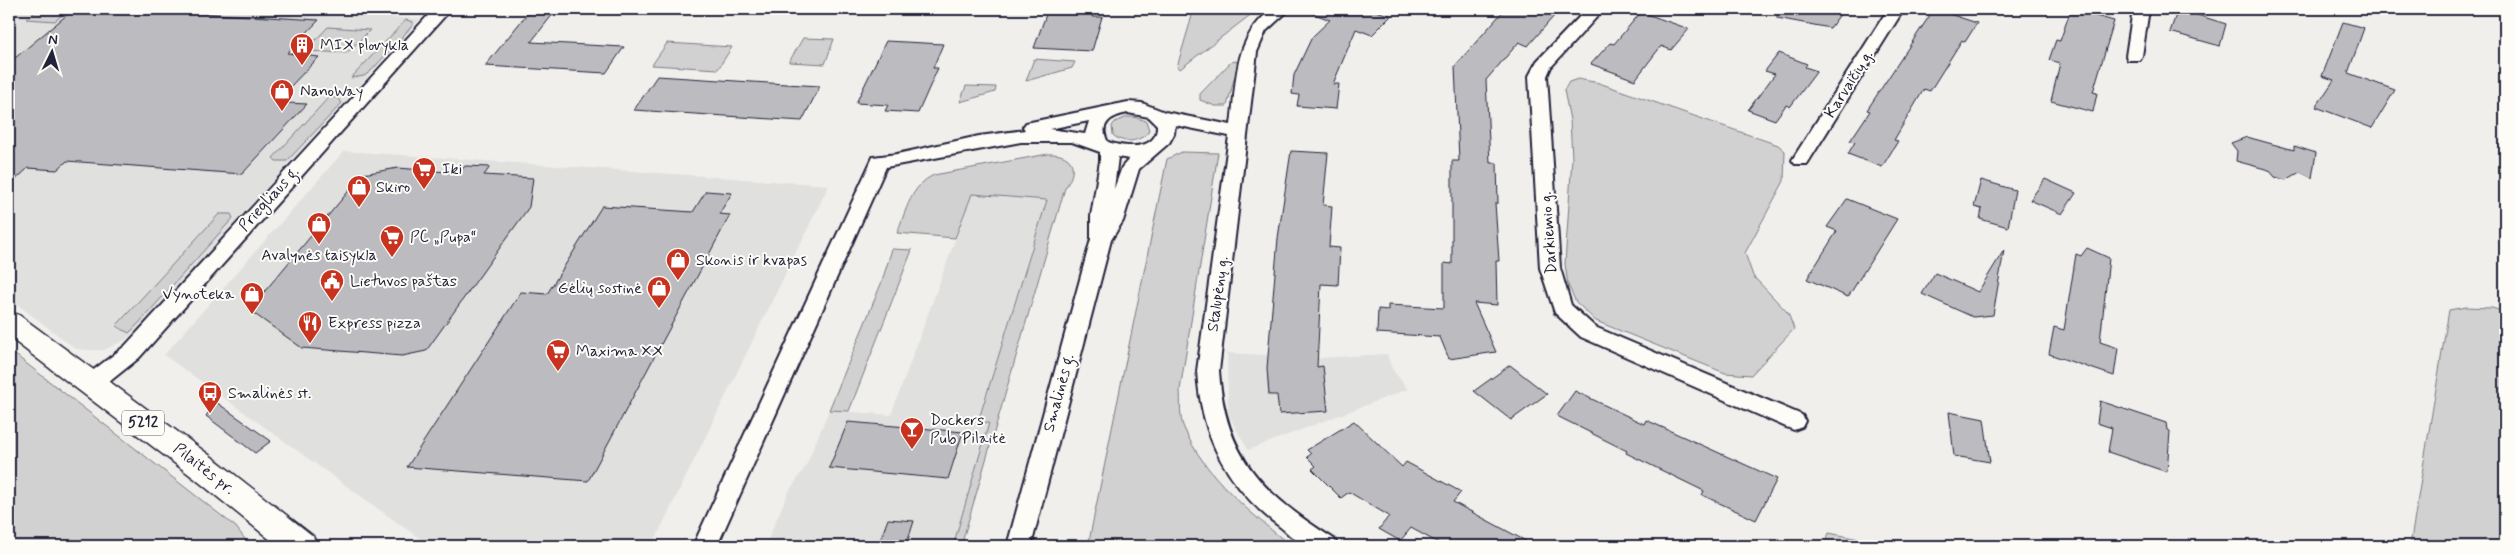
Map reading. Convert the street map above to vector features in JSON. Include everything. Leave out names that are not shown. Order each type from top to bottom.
[{"type":"main road","name":"Pilaitės pr.","points":[[9,322],[205,469],[301,546]]},
{"type":"street","name":"Priegliaus g.","points":[[91,384],[132,352],[443,9]]},
{"type":"street","name":"Stalupėnų g.","points":[[1282,9],[1254,35],[1249,52],[1208,371],[1208,396],[1214,424],[1224,446],[1248,482],[1272,508],[1326,546]]},
{"type":"street","name":"Darkiemio g.","points":[[1596,9],[1543,64],[1538,76],[1550,268],[1562,308],[1588,332],[1794,421]]},
{"type":"street","name":"Karvaičių g.","points":[[1801,160],[1896,9]]},
{"type":"street","points":[[2134,56],[2141,9]]},
{"type":"street","points":[[1005,138],[1032,127],[1135,106],[1146,108],[1162,117],[1240,132]]},
{"type":"street","points":[[1105,147],[1094,134],[1094,127],[1104,114],[1113,110]]},
{"type":"street","points":[[1155,145],[1167,128],[1162,117]]},
{"type":"street","points":[[705,546],[879,161],[897,160],[1005,138],[1077,136],[1105,147],[1128,153],[1174,138],[1219,138],[1240,132]]},
{"type":"street","name":"Smalinės g.","points":[[1019,546],[1101,239],[1113,221],[1131,167],[1155,145]]},
{"type":"street","name":"Smalinės g.","points":[[1101,239],[1098,221],[1109,169],[1105,147]]},
{"type":"shaded area","points":[[9,9],[257,9],[420,19],[137,330],[125,340],[104,350],[90,350],[76,349],[9,298]]},
{"type":"shaded area","points":[[39,9],[69,9],[55,21],[26,19]]},
{"type":"shaded area","points":[[1194,9],[1258,9],[1180,69],[1177,67]]},
{"type":"shaded area","points":[[406,20],[413,22],[413,25],[371,71],[364,76],[351,78]]},
{"type":"shaded area","points":[[328,27],[370,30],[347,53],[305,51]]},
{"type":"shaded area","points":[[803,38],[834,39],[825,64],[789,62]]},
{"type":"shaded area","points":[[667,43],[732,47],[718,69],[652,65]]},
{"type":"shaded area","points":[[1034,59],[1075,62],[1072,68],[1026,81]]},
{"type":"shaded area","points":[[1236,61],[1238,64],[1227,106],[1215,106],[1200,100],[1200,94],[1231,62]]},
{"type":"shaded area","points":[[1578,79],[1599,83],[1778,145],[1785,151],[1784,181],[1745,253],[1753,276],[1788,313],[1794,329],[1751,375],[1725,373],[1596,321],[1576,302],[1568,285],[1565,264],[1572,158],[1570,120],[1564,90],[1569,82]]},
{"type":"shaded area","points":[[966,86],[996,87],[995,92],[960,102]]},
{"type":"shaded area","points":[[329,97],[337,98],[342,103],[287,161],[276,161],[273,158]]},
{"type":"shaded area","points":[[1127,117],[1146,121],[1149,130],[1147,134],[1139,139],[1130,141],[1121,140],[1113,135],[1112,126],[1115,122]]},
{"type":"shaded area","points":[[344,151],[829,185],[652,546],[430,546],[164,355]]},
{"type":"shaded area","points":[[1182,152],[1218,153],[1180,390],[1182,424],[1193,446],[1216,478],[1245,507],[1291,546],[1088,546],[1167,159]]},
{"type":"shaded area","points":[[1056,154],[1068,159],[1071,163],[1072,174],[1065,188],[961,546],[953,546],[989,423],[978,422],[1047,200],[972,194],[955,238],[897,233],[910,200],[926,179],[934,175]]},
{"type":"shaded area","points":[[972,194],[1047,199],[978,421],[989,422],[953,546],[765,546],[788,493],[806,466],[829,410],[891,415]]},
{"type":"shaded area","points":[[219,214],[231,214],[233,218],[139,323],[129,333],[116,326]]},
{"type":"shaded area","points":[[892,249],[912,250],[849,411],[829,410],[881,284]]},
{"type":"shaded area","points":[[2466,307],[2492,308],[2505,312],[2505,546],[2410,546],[2449,310]]},
{"type":"shaded area","points":[[9,350],[236,527],[250,546],[9,546]]},
{"type":"shaded area","points":[[1227,353],[1319,358],[1387,354],[1392,369],[1408,389],[1248,450],[1228,414]]},
{"type":"shaded area","points":[[1829,533],[1894,546],[1824,546]]},
{"type":"building","points":[[74,9],[131,9],[319,20],[287,53],[319,57],[282,95],[293,96],[286,103],[307,104],[242,174],[67,161],[57,170],[28,168],[9,186],[9,63]]},
{"type":"building","points":[[531,9],[557,9],[531,42],[624,47],[606,73],[485,66]]},
{"type":"building","points":[[1048,9],[1094,9],[1092,17],[1102,17],[1092,51],[1034,48]]},
{"type":"building","points":[[1307,9],[1371,9],[1391,16],[1372,35],[1356,29],[1333,84],[1339,84],[1336,109],[1297,106],[1299,95],[1292,94],[1294,75],[1312,37],[1330,20],[1307,11]]},
{"type":"building","points":[[1505,9],[1560,9],[1528,46],[1519,42],[1486,80],[1490,163],[1497,163],[1498,203],[1495,203],[1499,261],[1496,261],[1497,305],[1474,303],[1496,352],[1449,359],[1440,337],[1377,333],[1378,309],[1388,310],[1388,305],[1444,308],[1444,263],[1452,264],[1452,161],[1459,161],[1455,66]]},
{"type":"building","points":[[1778,9],[1844,9],[1830,28],[1777,18]]},
{"type":"building","points":[[1934,9],[1977,23],[1965,42],[1962,40],[1930,91],[1924,89],[1894,140],[1898,141],[1882,167],[1848,154],[1855,142],[1850,141],[1870,111],[1867,110]]},
{"type":"building","points":[[2071,9],[2114,21],[2093,92],[2097,93],[2093,112],[2051,101],[2060,63],[2049,60],[2056,40],[2060,41]]},
{"type":"building","points":[[2178,9],[2226,24],[2220,46],[2170,32]]},
{"type":"building","points":[[1641,12],[1689,29],[1671,50],[1661,46],[1635,80],[1591,64],[1610,43],[1614,44]]},
{"type":"building","points":[[2343,22],[2364,28],[2348,73],[2395,90],[2372,128],[2316,107],[2334,80],[2322,76]]},
{"type":"building","points":[[886,41],[943,44],[933,68],[938,68],[918,113],[885,111],[888,105],[856,103]]},
{"type":"building","points":[[1779,53],[1807,64],[1805,67],[1817,71],[1790,107],[1786,105],[1775,120],[1748,110],[1775,74],[1765,71]]},
{"type":"building","points":[[657,76],[820,86],[802,121],[634,110]]},
{"type":"building","points":[[2247,137],[2294,150],[2294,146],[2316,153],[2312,178],[2300,172],[2286,180],[2275,177],[2269,170],[2236,161],[2237,151],[2231,143]]},
{"type":"building","points":[[1291,151],[1328,153],[1323,205],[1332,206],[1329,247],[1340,248],[1338,285],[1321,284],[1317,367],[1323,366],[1328,411],[1279,414],[1277,395],[1269,395],[1267,368],[1278,238]]},
{"type":"building","name":"PC „Pupa“","points":[[465,166],[490,167],[484,175],[533,178],[529,207],[426,351],[402,356],[302,348],[249,310],[363,174],[398,168],[459,173]]},
{"type":"building","points":[[2045,179],[2076,193],[2062,214],[2030,200]]},
{"type":"building","points":[[1981,180],[2015,190],[2008,227],[1980,219],[1982,209],[1974,207]]},
{"type":"building","name":"Maxima XX","points":[[706,191],[732,193],[719,214],[730,215],[588,481],[407,467],[521,292],[547,294],[602,206],[693,212]]},
{"type":"building","points":[[1847,199],[1897,219],[1848,297],[1807,279],[1837,231],[1827,227]]},
{"type":"building","points":[[2087,248],[2109,258],[2100,342],[2118,348],[2114,376],[2049,354],[2054,327],[2064,330],[2076,254],[2081,256]]},
{"type":"building","points":[[2004,250],[1993,315],[1973,317],[1922,294],[1935,273],[1978,292]]},
{"type":"building","points":[[1510,365],[1547,394],[1511,420],[1474,391]]},
{"type":"building","points":[[1575,391],[1644,424],[1646,420],[1777,479],[1756,520],[1702,495],[1704,491],[1626,453],[1627,451],[1557,416]]},
{"type":"building","points":[[2100,401],[2166,423],[2167,430],[2170,431],[2167,472],[2108,452],[2112,428],[2097,423]]},
{"type":"building","points":[[216,402],[271,441],[255,453],[206,416]]},
{"type":"building","points":[[1949,412],[1984,419],[1990,462],[1954,456]]},
{"type":"building","points":[[1354,421],[1402,467],[1406,462],[1461,492],[1453,502],[1535,546],[1444,546],[1411,528],[1400,541],[1379,529],[1389,516],[1349,492],[1341,498],[1312,469],[1316,466],[1307,457],[1311,454],[1307,450]]},
{"type":"building","name":"Dockers Pub Pilaitė","points":[[848,422],[963,432],[948,479],[829,468]]},
{"type":"building","points":[[888,519],[914,521],[906,546],[878,546]]},
{"type":"place","name":"MIX plovykla","points":[[302,66]]},
{"type":"place","name":"NanoWay","points":[[282,112]]},
{"type":"place","name":"Iki","points":[[424,190]]},
{"type":"place","name":"Skiro","points":[[359,208]]},
{"type":"place","name":"Avalynės taisykla","points":[[319,245]]},
{"type":"place","name":"PC „Pupa“","points":[[392,258]]},
{"type":"place","name":"Skonis ir kvapas","points":[[678,281]]},
{"type":"place","name":"Lietuvos paštas","points":[[332,302]]},
{"type":"place","name":"Gėlių sostinė","points":[[659,309]]},
{"type":"place","name":"Vynoteka","points":[[252,315]]},
{"type":"place","name":"Express pizza","points":[[310,344]]},
{"type":"place","name":"Maxima XX","points":[[558,372]]},
{"type":"place","name":"Smalinės st.","points":[[210,414]]},
{"type":"place","name":"Dockers Pub Pilaitė","points":[[912,450]]}]
